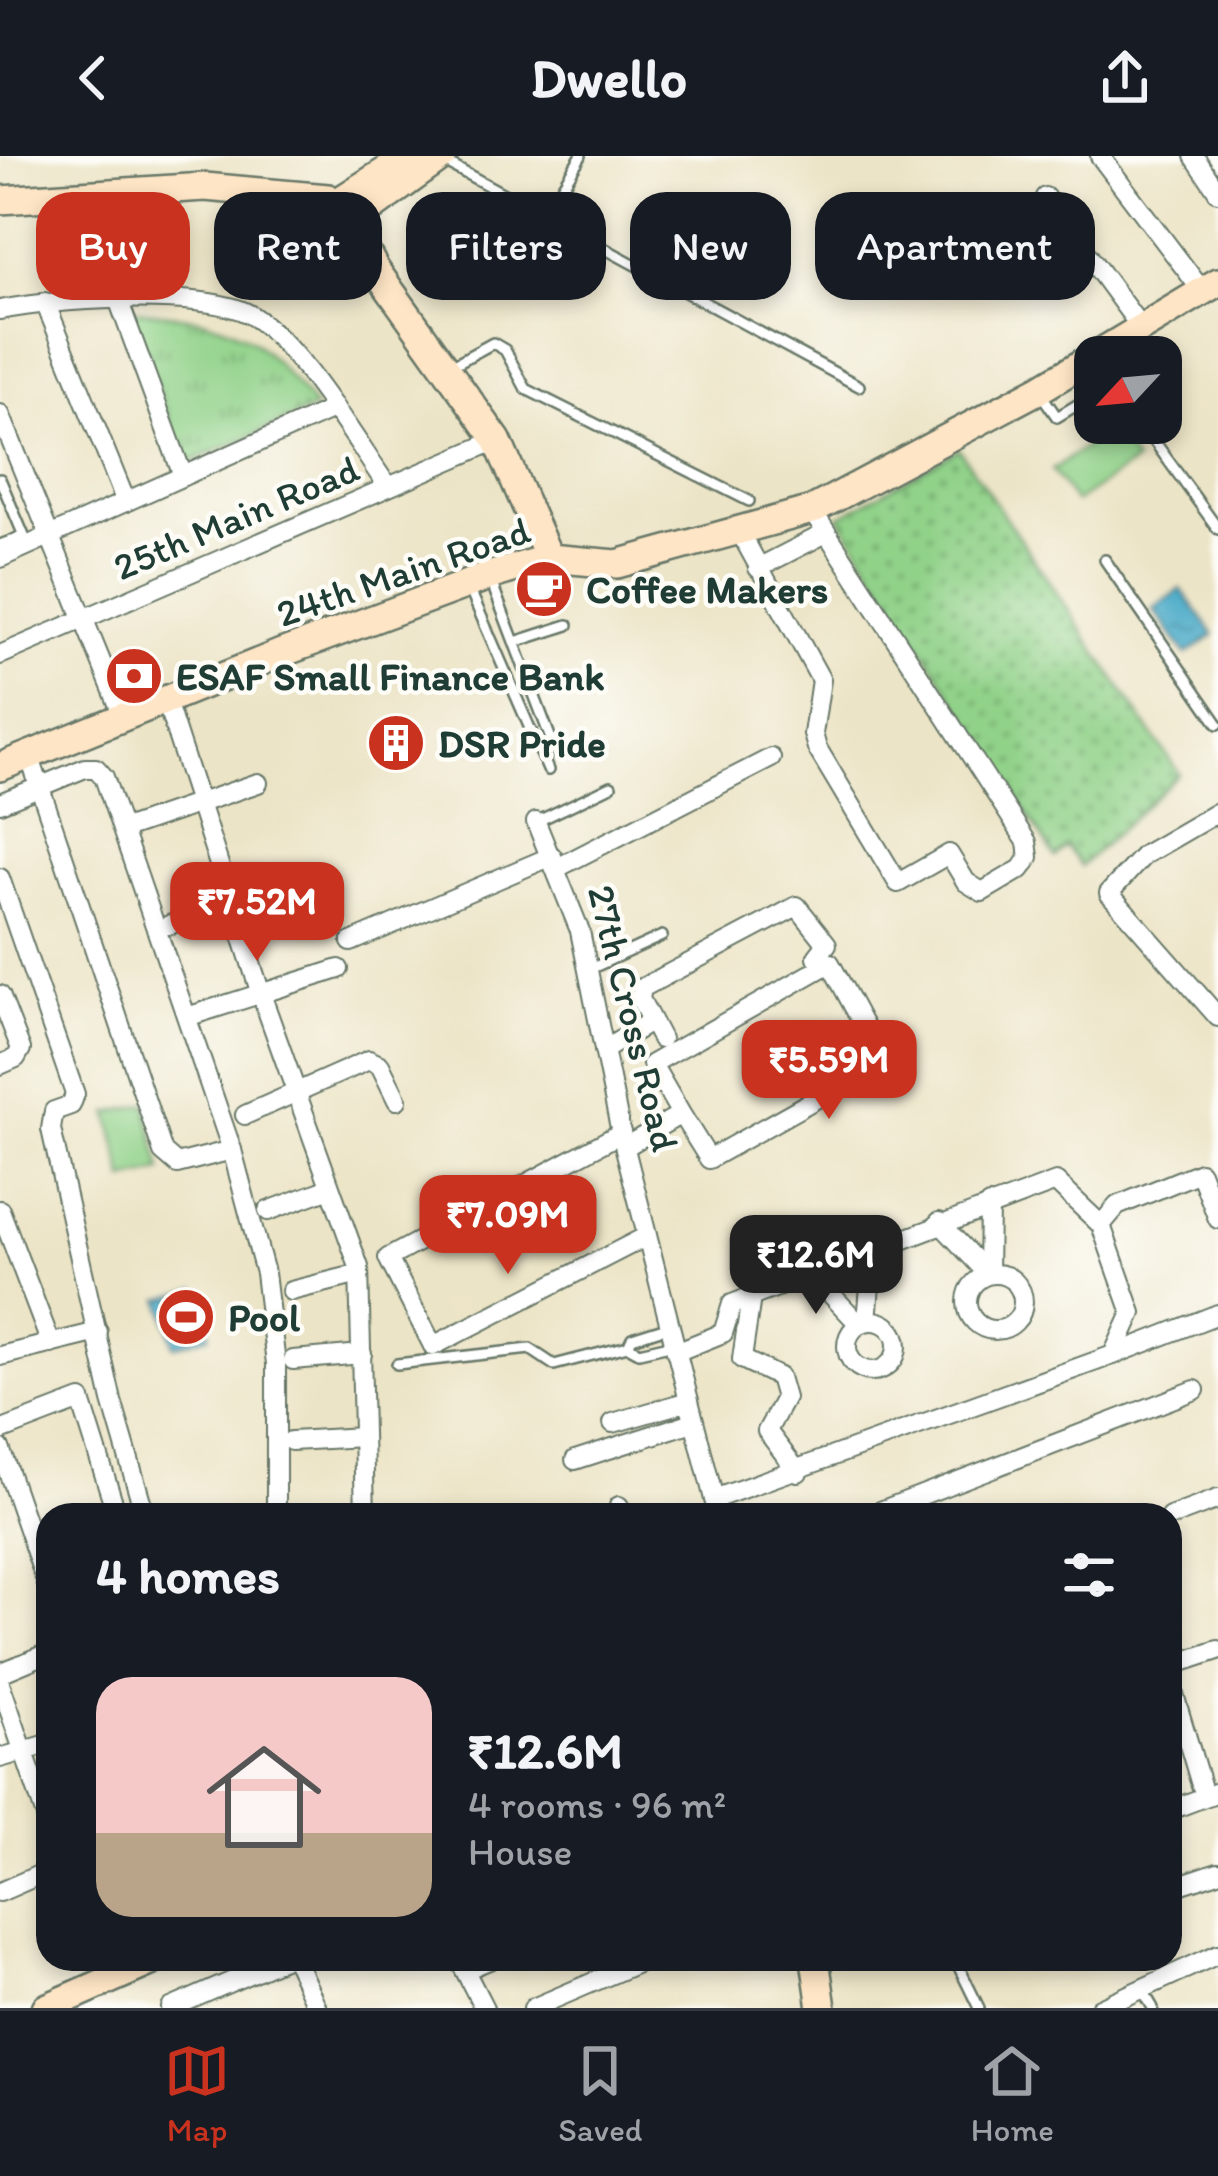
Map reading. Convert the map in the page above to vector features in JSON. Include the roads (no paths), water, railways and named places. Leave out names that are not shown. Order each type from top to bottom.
[{"type":"street","points":[[366,192],[410,156]]},
{"type":"street","points":[[1100,156],[1211,287]]},
{"type":"street","points":[[1194,156],[1218,192]]},
{"type":"street","points":[[380,192],[441,158]]},
{"type":"street","points":[[0,200],[159,188],[277,192]]},
{"type":"street","points":[[1095,265],[1142,329]]},
{"type":"street","points":[[382,278],[497,440],[549,558]]},
{"type":"street","name":"24th Main Road","points":[[1130,336],[1211,287]]},
{"type":"street","points":[[0,310],[94,300]]},
{"type":"street","points":[[118,300],[183,476]]},
{"type":"street","points":[[128,300],[243,311],[300,360],[388,488]]},
{"type":"street","points":[[45,302],[126,502]]},
{"type":"street","name":"24th Main Road","points":[[0,767],[478,580],[549,558],[617,564],[741,534],[819,522],[1074,370]]},
{"type":"street","points":[[0,558],[333,409]]},
{"type":"street","points":[[0,414],[124,718]]},
{"type":"street","name":"25th Main Road","points":[[0,655],[497,440]]},
{"type":"street","points":[[741,534],[758,568],[821,680],[813,734],[817,748],[898,883],[949,854],[966,882],[982,892],[1022,869],[1029,857],[1027,842],[819,522],[758,568]]},
{"type":"street","points":[[166,701],[358,1274],[364,1503]]},
{"type":"street","points":[[29,755],[163,1152],[176,1164],[232,1150]]},
{"type":"street","points":[[351,942],[554,862],[771,758]]},
{"type":"street","points":[[0,803],[85,768],[96,768],[104,777],[232,1150],[270,1300],[275,1503]]},
{"type":"street","points":[[130,827],[258,783]]},
{"type":"street","points":[[1218,812],[1144,855],[1109,892],[1218,1017]]},
{"type":"street","name":"27th Cross Road","points":[[536,822],[580,932],[623,1140],[715,1503]]},
{"type":"street","points":[[0,878],[75,1097],[71,1105],[54,1112],[50,1130],[143,1503]]},
{"type":"street","points":[[169,925],[298,878]]},
{"type":"street","points":[[604,1050],[656,1030],[640,999],[642,988],[797,906],[827,944],[817,957]]},
{"type":"street","points":[[830,962],[883,1061],[709,1159],[681,1114],[652,1064],[830,962]]},
{"type":"street","points":[[194,1015],[339,969]]},
{"type":"street","points":[[0,995],[21,1049]]},
{"type":"street","points":[[0,1065],[16,1058],[21,1049],[54,1036]]},
{"type":"street","points":[[245,1115],[375,1060],[397,1100]]},
{"type":"street","points":[[647,1236],[433,1346],[388,1258],[681,1114]]},
{"type":"street","points":[[1101,1225],[1117,1206],[1200,1172],[1218,1219]]},
{"type":"street","points":[[673,1340],[722,1333],[732,1304],[939,1222],[1056,1182],[1101,1225],[1132,1313],[1113,1355]]},
{"type":"street","points":[[268,1211],[330,1188]]},
{"type":"street","points":[[939,1222],[988,1274],[989,1204]]},
{"type":"street","points":[[0,1210],[51,1344]]},
{"type":"street","points":[[812,1274],[863,1322],[873,1251]]},
{"type":"street","points":[[291,1291],[358,1274]]},
{"type":"street","points":[[751,1297],[742,1359],[779,1377],[785,1398],[767,1432],[798,1472]]},
{"type":"street","points":[[725,1503],[1218,1314]]},
{"type":"street","points":[[0,1356],[98,1332]]},
{"type":"street","points":[[293,1360],[362,1354]]},
{"type":"street","points":[[901,1503],[1195,1390]]},
{"type":"street","points":[[0,1431],[81,1400],[113,1503]]},
{"type":"street","points":[[613,1423],[689,1401]]},
{"type":"street","points":[[641,1414],[646,1436]]},
{"type":"street","points":[[574,1460],[693,1422]]},
{"type":"street","points":[[291,1441],[363,1437]]},
{"type":"street","points":[[0,1448],[36,1534]]},
{"type":"street","points":[[1182,1512],[1218,1499]]},
{"type":"street","points":[[1182,1662],[1218,1650]]},
{"type":"street","points":[[0,1672],[36,1658]]},
{"type":"street","points":[[0,1683],[36,1783]]},
{"type":"street","points":[[1182,1714],[1209,1789],[1182,1804]]},
{"type":"street","points":[[0,1758],[36,1748]]},
{"type":"street","points":[[1182,1884],[1218,1872]]},
{"type":"street","points":[[0,1892],[36,1876]]},
{"type":"street","points":[[1182,1970],[1218,1954]]},
{"type":"street","points":[[51,2007],[110,1971]]},
{"type":"street","points":[[171,2008],[256,1971]]},
{"type":"street","points":[[300,1971],[316,2008]]},
{"type":"street","points":[[466,1971],[484,2008]]},
{"type":"street","points":[[533,2008],[619,1971]]},
{"type":"street","points":[[817,1971],[822,2008]]},
{"type":"street","points":[[1100,2008],[1180,1971]]},
{"type":"lane","points":[[558,192],[580,156]]},
{"type":"lane","points":[[441,158],[501,192]]},
{"type":"lane","points":[[606,249],[859,386]]},
{"type":"lane","points":[[449,367],[493,343],[505,350],[526,389],[749,501]]},
{"type":"lane","points":[[1038,390],[1057,417],[1074,407]]},
{"type":"lane","points":[[1156,444],[1218,529]]},
{"type":"lane","points":[[0,479],[24,536],[0,545]]},
{"type":"lane","points":[[1105,560],[1218,724]]},
{"type":"lane","points":[[478,580],[515,642],[557,755]]},
{"type":"lane","points":[[478,580],[548,770]]},
{"type":"lane","points":[[515,642],[568,625]]},
{"type":"lane","points":[[536,822],[611,786]]},
{"type":"lane","points":[[588,970],[662,935]]},
{"type":"lane","points":[[628,1346],[632,1338],[673,1340]]},
{"type":"lane","points":[[397,1364],[530,1349],[554,1365],[628,1346],[639,1352],[673,1340]]},
{"type":"lane","points":[[961,1971],[979,2008]]},
{"type":"lane","points":[[1142,1988],[1153,2008]]},
{"type":"water","points":[[1181,589],[1214,635],[1186,655],[1153,609]]},
{"type":"water","name":"Pool","points":[[197,1289],[210,1335],[174,1346],[161,1299]]},
{"type":"place","name":"Coffee Makers","points":[[544,589]]},
{"type":"place","name":"ESAF Small Finance Bank","points":[[134,676]]},
{"type":"place","name":"DSR Pride","points":[[396,743]]},
{"type":"place","name":"Pool","points":[[186,1317]]}]
